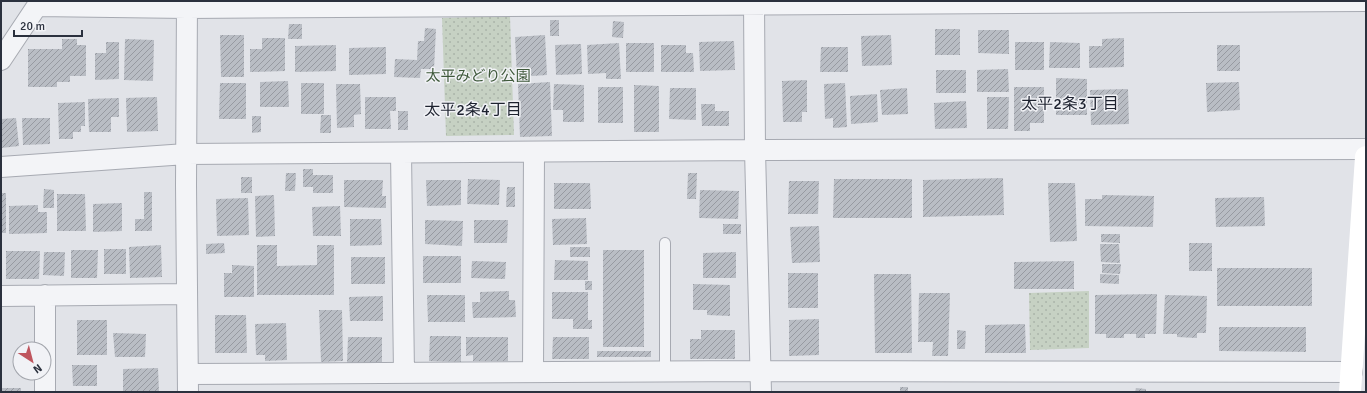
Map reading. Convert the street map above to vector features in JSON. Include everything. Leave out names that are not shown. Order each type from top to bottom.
[{"type":"street","points":[[1,60],[37,6],[187,4],[1366,1]]},
{"type":"street","points":[[754,3],[755,150],[762,392]]},
{"type":"street","points":[[187,4],[186,154],[188,383],[404,373],[665,371],[761,371],[1351,382],[1366,157]]},
{"type":"street","points":[[1,167],[186,154],[755,150],[1366,149]]},
{"type":"street","points":[[533,372],[534,152]]},
{"type":"street","points":[[401,153],[404,373]]},
{"type":"street","points":[[1,296],[187,294]]},
{"type":"street","points":[[45,295],[45,392]]},
{"type":"lane","points":[[665,243],[665,371]]},
{"type":"green space","name":"太平みどり公園","points":[[510,16],[514,135],[446,136],[442,18]]},
{"type":"green space","points":[[1089,291],[1089,348],[1030,350],[1029,293]]},
{"type":"building","points":[[550,20],[559,20],[559,36],[550,36]]},
{"type":"building","points":[[613,21],[624,22],[623,38],[612,37]]},
{"type":"building","points":[[289,24],[302,24],[302,39],[288,39]]},
{"type":"building","points":[[425,28],[436,29],[434,69],[421,69],[420,78],[394,77],[395,59],[417,60],[418,41],[424,41]]},
{"type":"building","points":[[935,29],[960,29],[960,55],[935,55]]},
{"type":"building","points":[[978,30],[1009,30],[1009,54],[978,53]]},
{"type":"building","points":[[220,35],[244,35],[244,77],[221,77]]},
{"type":"building","points":[[545,35],[547,75],[517,77],[515,37]]},
{"type":"building","points":[[891,35],[892,65],[862,66],[861,36]]},
{"type":"building","points":[[262,38],[285,38],[285,71],[250,72],[250,49],[262,49]]},
{"type":"building","points":[[1124,38],[1124,67],[1089,68],[1089,46],[1102,46],[1102,39]]},
{"type":"building","points":[[62,39],[77,39],[77,45],[86,45],[86,76],[70,76],[70,82],[57,82],[57,87],[28,87],[28,49],[62,49]]},
{"type":"building","points":[[125,39],[154,40],[153,81],[124,80]]},
{"type":"building","points":[[734,41],[735,70],[700,71],[699,42]]},
{"type":"building","points":[[106,42],[119,42],[119,79],[95,80],[95,53],[106,53]]},
{"type":"building","points":[[1015,42],[1044,42],[1044,70],[1015,70]]},
{"type":"building","points":[[1050,42],[1080,43],[1080,68],[1049,68]]},
{"type":"building","points":[[619,43],[621,79],[606,79],[606,73],[588,74],[587,45]]},
{"type":"building","points":[[626,43],[654,43],[654,72],[626,72]]},
{"type":"building","points":[[581,44],[582,74],[556,75],[555,45]]},
{"type":"building","points":[[336,45],[336,71],[295,72],[295,46]]},
{"type":"building","points":[[661,45],[686,45],[686,53],[693,53],[694,72],[661,72]]},
{"type":"building","points":[[1217,45],[1240,45],[1240,71],[1217,71]]},
{"type":"building","points":[[386,47],[386,74],[349,75],[349,48]]},
{"type":"building","points":[[821,47],[848,47],[848,72],[820,72]]},
{"type":"building","points":[[1008,69],[1009,92],[977,92],[977,70]]},
{"type":"building","points":[[936,70],[966,70],[966,93],[936,93]]},
{"type":"building","points":[[1056,78],[1087,79],[1087,115],[1056,115]]},
{"type":"building","points":[[807,80],[807,112],[802,112],[802,122],[783,122],[782,81]]},
{"type":"building","points":[[288,81],[289,107],[260,107],[260,82]]},
{"type":"building","points":[[550,82],[552,136],[520,137],[518,84]]},
{"type":"building","points":[[1239,82],[1240,110],[1207,112],[1206,83]]},
{"type":"building","points":[[220,83],[246,83],[246,119],[219,119]]},
{"type":"building","points":[[301,83],[324,83],[324,114],[301,114]]},
{"type":"building","points":[[845,83],[847,127],[833,128],[833,118],[825,119],[824,84]]},
{"type":"building","points":[[336,84],[360,84],[361,114],[354,115],[354,127],[337,128]]},
{"type":"building","points":[[554,84],[584,85],[584,122],[563,122],[563,110],[553,110]]},
{"type":"building","points":[[634,85],[659,86],[659,132],[634,132]]},
{"type":"building","points":[[598,87],[623,87],[623,123],[598,123]]},
{"type":"building","points":[[1014,87],[1044,87],[1044,123],[1030,123],[1030,131],[1014,131]]},
{"type":"building","points":[[670,88],[696,88],[696,120],[669,119]]},
{"type":"building","points":[[907,88],[908,114],[882,115],[880,90]]},
{"type":"building","points":[[1128,89],[1129,124],[1091,125],[1090,90]]},
{"type":"building","points":[[877,94],[878,122],[851,124],[850,96]]},
{"type":"building","points":[[157,97],[158,131],[127,132],[126,98]]},
{"type":"building","points":[[365,97],[396,97],[396,111],[390,111],[391,129],[365,129]]},
{"type":"building","points":[[987,97],[1009,97],[1008,129],[987,129]]},
{"type":"building","points":[[119,98],[119,117],[111,117],[111,132],[89,132],[88,99]]},
{"type":"building","points":[[966,101],[967,128],[935,129],[934,103]]},
{"type":"building","points":[[85,102],[85,126],[81,126],[81,132],[73,132],[73,139],[59,139],[58,103]]},
{"type":"building","points":[[701,104],[715,104],[715,111],[729,111],[729,126],[702,126]]},
{"type":"building","points":[[398,111],[408,111],[408,130],[398,130]]},
{"type":"building","points":[[321,115],[331,115],[331,133],[320,133]]},
{"type":"building","points":[[252,116],[261,116],[261,132],[252,133]]},
{"type":"building","points":[[16,118],[19,146],[1,148],[1,119]]},
{"type":"building","points":[[22,118],[50,118],[50,144],[23,145]]},
{"type":"building","points":[[303,169],[313,169],[313,175],[333,175],[333,193],[313,193],[313,187],[303,187]]},
{"type":"building","points":[[286,173],[296,173],[295,191],[285,191]]},
{"type":"building","points":[[688,173],[697,173],[696,199],[687,199]]},
{"type":"building","points":[[241,177],[252,177],[252,193],[241,193]]},
{"type":"building","points":[[1003,178],[1004,215],[923,217],[923,180]]},
{"type":"building","points":[[468,179],[500,180],[499,205],[467,204]]},
{"type":"building","points":[[834,179],[912,179],[912,218],[833,218]]},
{"type":"building","points":[[344,180],[383,180],[382,196],[386,196],[386,208],[344,207]]},
{"type":"building","points":[[426,180],[461,180],[461,205],[427,206]]},
{"type":"building","points":[[789,181],[819,181],[818,214],[788,214]]},
{"type":"building","points":[[554,183],[590,183],[591,209],[554,209]]},
{"type":"building","points":[[1048,183],[1075,183],[1077,241],[1050,242]]},
{"type":"building","points":[[507,187],[515,187],[515,207],[506,207]]},
{"type":"building","points":[[44,189],[54,190],[54,208],[43,208]]},
{"type":"building","points":[[700,190],[739,191],[738,219],[699,218]]},
{"type":"building","points":[[144,192],[152,192],[152,231],[135,231],[135,219],[144,219]]},
{"type":"building","points":[[1,193],[6,193],[6,233],[1,233]]},
{"type":"building","points":[[57,194],[85,194],[86,231],[57,231]]},
{"type":"building","points":[[274,195],[275,236],[256,237],[255,196]]},
{"type":"building","points":[[1102,195],[1154,196],[1153,227],[1085,226],[1085,199],[1102,199]]},
{"type":"building","points":[[1264,197],[1265,226],[1216,227],[1215,198]]},
{"type":"building","points":[[248,198],[249,235],[217,236],[216,199]]},
{"type":"building","points":[[122,203],[122,231],[93,232],[93,204]]},
{"type":"building","points":[[38,205],[38,212],[47,212],[47,233],[9,234],[9,206]]},
{"type":"building","points":[[340,206],[341,236],[313,236],[312,207]]},
{"type":"building","points":[[586,218],[587,244],[553,245],[552,219]]},
{"type":"building","points":[[350,219],[381,219],[382,245],[350,246]]},
{"type":"building","points":[[425,220],[463,221],[462,246],[425,244]]},
{"type":"building","points":[[474,220],[508,220],[507,243],[474,243]]},
{"type":"building","points":[[723,224],[741,224],[741,234],[723,234]]},
{"type":"building","points":[[819,226],[820,262],[792,263],[790,227]]},
{"type":"building","points":[[1101,234],[1120,234],[1120,243],[1101,242]]},
{"type":"building","points":[[224,243],[225,253],[206,254],[206,244]]},
{"type":"building","points":[[1189,243],[1212,243],[1212,271],[1189,271]]},
{"type":"building","points":[[1100,244],[1119,244],[1120,263],[1101,262]]},
{"type":"building","points":[[161,245],[162,277],[130,278],[129,247]]},
{"type":"building","points":[[257,245],[277,245],[277,266],[317,265],[317,245],[334,245],[334,295],[257,295]]},
{"type":"building","points":[[570,247],[590,247],[590,257],[570,257]]},
{"type":"building","points":[[104,249],[126,249],[126,274],[104,274]]},
{"type":"building","points":[[71,250],[98,250],[97,278],[71,278]]},
{"type":"building","points":[[603,250],[644,250],[644,347],[603,347]]},
{"type":"building","points":[[6,251],[40,251],[39,279],[6,279]]},
{"type":"building","points":[[44,252],[65,252],[64,276],[43,275]]},
{"type":"building","points":[[736,252],[736,278],[703,278],[703,253]]},
{"type":"building","points":[[423,256],[461,256],[461,283],[423,283]]},
{"type":"building","points":[[351,257],[385,257],[385,284],[351,284]]},
{"type":"building","points":[[555,260],[588,261],[588,280],[554,280]]},
{"type":"building","points":[[472,261],[506,262],[505,279],[471,278]]},
{"type":"building","points":[[1074,261],[1074,289],[1014,289],[1014,262]]},
{"type":"building","points":[[1102,264],[1121,264],[1120,274],[1102,273]]},
{"type":"building","points":[[232,265],[254,266],[254,297],[224,297],[224,273],[232,273]]},
{"type":"building","points":[[1217,268],[1312,268],[1312,306],[1217,306]]},
{"type":"building","points":[[788,273],[818,273],[818,308],[788,308]]},
{"type":"building","points":[[874,274],[911,274],[912,353],[875,353]]},
{"type":"building","points":[[1100,274],[1119,275],[1119,284],[1100,283]]},
{"type":"building","points":[[585,281],[592,281],[592,290],[585,290]]},
{"type":"building","points":[[693,284],[730,285],[730,316],[707,315],[707,310],[693,310]]},
{"type":"building","points":[[509,291],[509,300],[515,300],[516,317],[473,318],[472,302],[480,302],[480,292]]},
{"type":"building","points":[[552,292],[588,292],[588,320],[592,320],[592,329],[573,329],[573,319],[552,319]]},
{"type":"building","points":[[919,293],[950,293],[948,356],[932,356],[933,342],[918,342]]},
{"type":"building","points":[[1157,294],[1156,334],[1145,334],[1145,338],[1136,338],[1136,334],[1124,334],[1124,338],[1106,338],[1106,334],[1095,334],[1095,295]]},
{"type":"building","points":[[427,295],[465,295],[465,322],[428,322]]},
{"type":"building","points":[[1165,295],[1207,296],[1206,333],[1197,333],[1197,338],[1177,337],[1177,334],[1163,334]]},
{"type":"building","points":[[383,296],[383,321],[350,321],[349,297]]},
{"type":"building","points":[[319,310],[342,310],[343,361],[321,362]]},
{"type":"building","points":[[215,315],[246,315],[247,353],[215,353]]},
{"type":"building","points":[[819,319],[819,355],[789,356],[789,320]]},
{"type":"building","points":[[77,320],[107,320],[107,355],[77,355]]},
{"type":"building","points":[[286,323],[287,360],[265,361],[265,355],[256,355],[255,324]]},
{"type":"building","points":[[1025,324],[1026,353],[985,353],[985,325]]},
{"type":"building","points":[[1219,327],[1306,327],[1306,352],[1219,351]]},
{"type":"building","points":[[701,330],[735,330],[735,359],[690,359],[690,339],[701,339]]},
{"type":"building","points":[[957,330],[966,331],[965,349],[957,349]]},
{"type":"building","points":[[113,333],[146,334],[145,357],[115,357]]},
{"type":"building","points":[[430,336],[461,336],[461,362],[429,361]]},
{"type":"building","points":[[348,337],[382,337],[382,363],[347,363]]},
{"type":"building","points":[[466,337],[508,337],[508,361],[473,361],[473,355],[466,356]]},
{"type":"building","points":[[553,337],[589,337],[589,359],[552,359]]},
{"type":"building","points":[[597,351],[651,351],[651,357],[597,357]]},
{"type":"building","points":[[72,365],[97,365],[97,386],[73,386]]},
{"type":"building","points":[[158,368],[159,392],[123,392],[123,369]]},
{"type":"building","points":[[900,387],[908,387],[908,392],[900,392]]},
{"type":"building","points":[[1,388],[21,388],[21,392],[1,392]]},
{"type":"building","points":[[1136,388],[1146,389],[1146,392],[1135,392]]},
{"type":"district","name":"太平2条3丁目","points":[[1070,103]]},
{"type":"district","name":"太平2条4丁目","points":[[473,109]]}]
